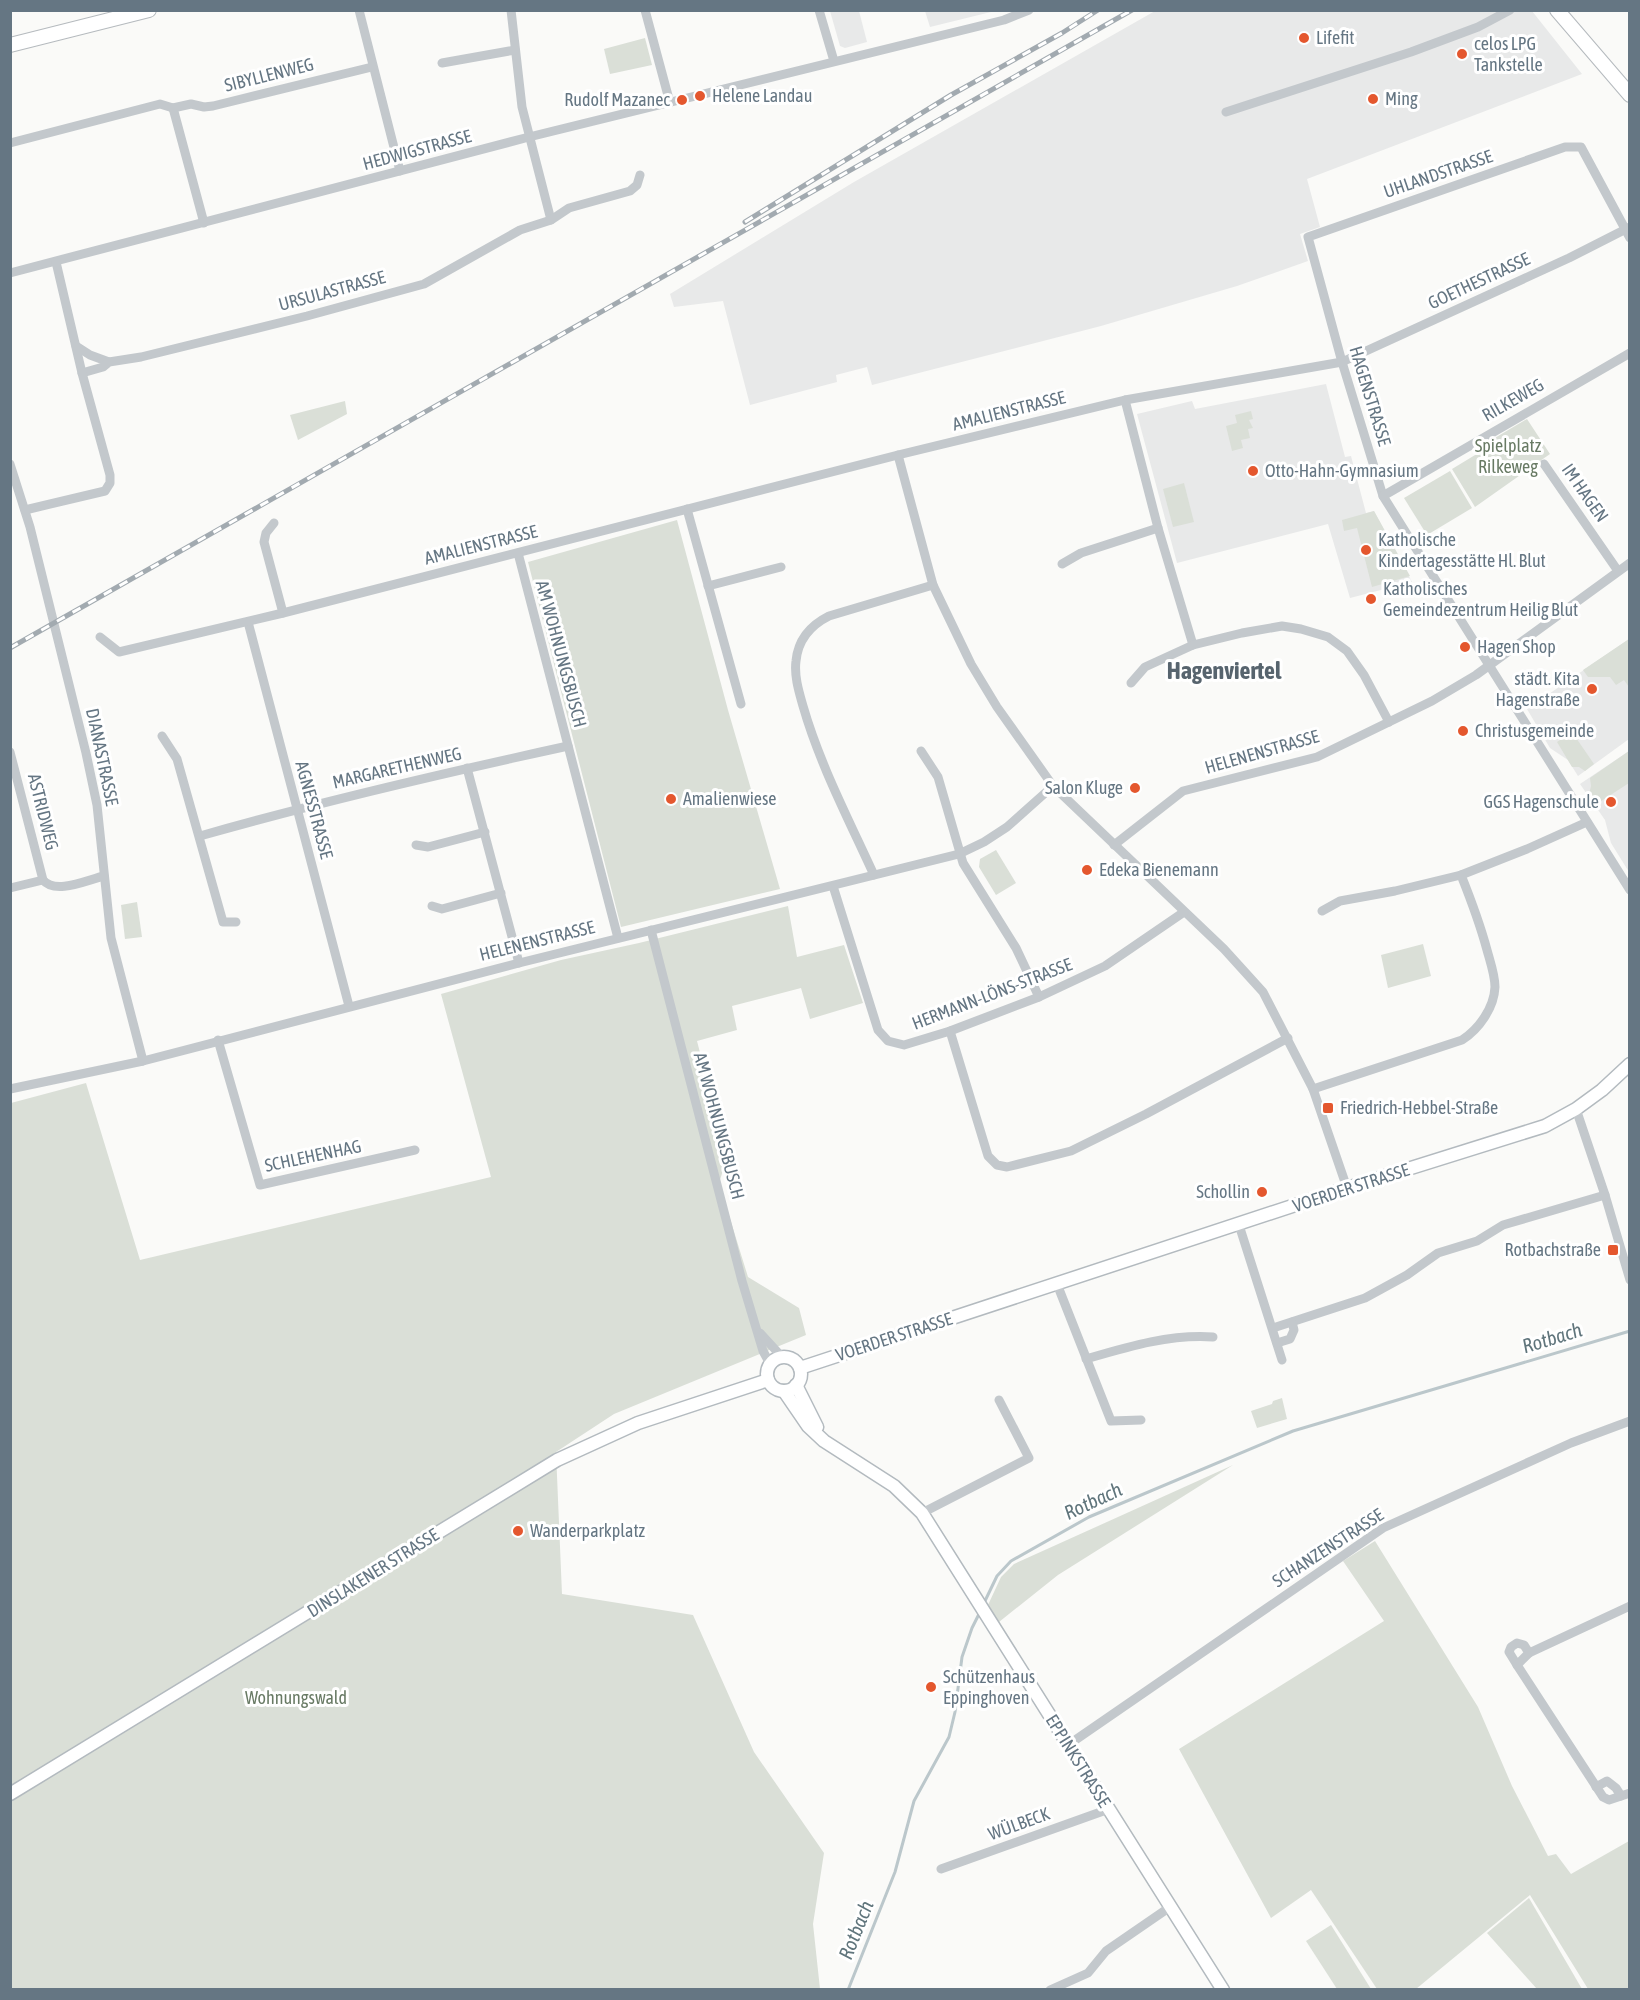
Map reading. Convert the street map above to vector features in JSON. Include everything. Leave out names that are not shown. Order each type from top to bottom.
[{"type":"main road","points":[[10,45],[149,10]]},
{"type":"main road","points":[[1557,10],[1629,95]]},
{"type":"main road","points":[[1569,10],[1574,28]]},
{"type":"main road","name":"VOERDER STRASSE","points":[[800,1368],[1347,1188],[1545,1126],[1576,1109],[1602,1090],[1629,1065]]},
{"type":"main road","points":[[782,1357],[793,1359],[800,1368],[800,1377],[791,1389],[784,1391],[775,1388],[768,1380],[767,1372],[775,1359],[782,1357]]},
{"type":"main road","name":"DINSLAKENER STRASSE","points":[[10,1794],[557,1460],[638,1423],[768,1380]]},
{"type":"main road","name":"EPPINKSTRASSE","points":[[796,1385],[824,1441]]},
{"type":"main road","name":"EPPINKSTRASSE","points":[[784,1391],[807,1426],[824,1441],[894,1486],[922,1514],[1223,1989]]},
{"type":"street","points":[[359,10],[400,171]]},
{"type":"street","points":[[511,10],[520,96],[551,220]]},
{"type":"street","points":[[645,10],[670,103]]},
{"type":"street","points":[[819,10],[834,61]]},
{"type":"street","name":"HEDWIGSTRASSE","points":[[10,273],[529,137],[1004,20],[1029,10]]},
{"type":"street","points":[[1226,112],[1411,52],[1478,27],[1510,10]]},
{"type":"street","points":[[442,63],[515,50]]},
{"type":"street","name":"SIBYLLENWEG","points":[[10,142],[160,104],[173,108],[191,104],[204,107],[213,106],[372,67]]},
{"type":"street","points":[[173,108],[204,223]]},
{"type":"street","name":"UHLANDSTRASSE","points":[[1308,237],[1565,147],[1581,147],[1627,228]]},
{"type":"street","name":"URSULASTRASSE","points":[[82,373],[103,367],[109,362],[141,357],[307,316],[423,284],[520,230],[551,220],[569,208],[630,191],[637,185],[640,175]]},
{"type":"street","points":[[1627,228],[1629,238]]},
{"type":"street","name":"GOETHESTRASSE","points":[[1342,362],[1569,258],[1627,228]]},
{"type":"street","name":"HAGENSTRASSE","points":[[1308,237],[1342,362],[1383,496],[1629,890]]},
{"type":"street","points":[[26,510],[105,491],[110,483],[110,475],[82,373],[56,262]]},
{"type":"street","points":[[76,346],[90,355],[109,362]]},
{"type":"street","name":"RILKEWEG","points":[[1383,496],[1629,352]]},
{"type":"street","name":"AMALIENSTRASSE","points":[[100,637],[119,652],[284,613],[898,455],[1125,400],[1342,362]]},
{"type":"street","points":[[1125,400],[1158,528],[1193,645]]},
{"type":"street","points":[[898,455],[933,585],[971,664],[997,707],[1053,786],[1224,949],[1263,992],[1313,1089],[1347,1188]]},
{"type":"street","name":"DIANASTRASSE","points":[[10,464],[26,510],[86,753],[97,805],[111,938],[142,1061]]},
{"type":"street","name":"IM HAGEN","points":[[1544,464],[1618,571]]},
{"type":"street","points":[[687,509],[741,704]]},
{"type":"street","points":[[274,523],[266,533],[264,543],[284,613]]},
{"type":"street","points":[[1062,564],[1081,554],[1158,528]]},
{"type":"street","name":"AM WOHNUNGSBUSCH","points":[[518,553],[618,938]]},
{"type":"street","name":"HELENENSTRASSE","points":[[1114,845],[1183,791],[1317,757],[1432,701],[1489,666],[1629,563]]},
{"type":"street","points":[[708,586],[782,567]]},
{"type":"street","points":[[874,875],[813,740],[798,687],[795,662],[806,633],[818,622],[829,616],[933,585]]},
{"type":"street","name":"AGNESSTRASSE","points":[[248,621],[349,1006]]},
{"type":"street","points":[[1131,683],[1145,667],[1193,645],[1242,633],[1282,627],[1301,629],[1328,637],[1347,651],[1364,675],[1389,722]]},
{"type":"street","points":[[162,736],[177,759],[223,922],[236,922]]},
{"type":"street","name":"MARGARETHENWEG","points":[[200,836],[297,808],[568,746]]},
{"type":"street","points":[[921,750],[939,777],[963,863],[1016,948],[1039,997]]},
{"type":"street","name":"ASTRIDWEG","points":[[10,752],[43,880]]},
{"type":"street","points":[[467,768],[519,963]]},
{"type":"street","name":"HELENENSTRASSE","points":[[10,1089],[142,1061],[349,1006],[959,854],[1007,827],[1053,786]]},
{"type":"street","points":[[1322,911],[1340,901],[1461,875],[1587,822]]},
{"type":"street","points":[[416,844],[428,847],[485,832]]},
{"type":"street","points":[[1313,1089],[1462,1040],[1474,1032],[1492,1003],[1495,986],[1478,919],[1461,875]]},
{"type":"street","points":[[10,888],[43,880],[47,885],[62,887],[104,876]]},
{"type":"street","name":"HERMANN-LÖNS-STRASSE","points":[[833,885],[878,1030],[888,1041],[904,1045],[950,1031],[1039,997],[1105,966],[1184,912]]},
{"type":"street","points":[[432,906],[442,909],[501,893]]},
{"type":"street","name":"AM WOHNUNGSBUSCH","points":[[651,930],[742,1281],[763,1351],[770,1364]]},
{"type":"street","points":[[950,1031],[988,1156],[996,1166],[1007,1167],[1071,1151],[1146,1114],[1288,1038]]},
{"type":"street","name":"SCHLEHENHAG","points":[[218,1040],[261,1185],[415,1150]]},
{"type":"street","points":[[1576,1109],[1605,1195],[1629,1280]]},
{"type":"street","points":[[1273,1328],[1365,1298],[1407,1275],[1438,1253],[1476,1241],[1503,1225],[1605,1195]]},
{"type":"street","points":[[1239,1225],[1282,1360]]},
{"type":"street","points":[[1057,1284],[1111,1420],[1141,1420]]},
{"type":"street","points":[[1277,1343],[1290,1339],[1294,1330],[1292,1322]]},
{"type":"street","name":"AM WOHNUNGSBUSCH","points":[[756,1329],[782,1357]]},
{"type":"street","points":[[1086,1359],[1143,1343],[1195,1336],[1213,1337]]},
{"type":"street","points":[[922,1514],[1029,1458],[999,1400]]},
{"type":"street","name":"SCHANZENSTRASSE","points":[[1068,1745],[1383,1528],[1562,1447],[1629,1421]]},
{"type":"street","points":[[1517,1665],[1529,1653],[1629,1606]]},
{"type":"street","points":[[1529,1653],[1522,1644],[1517,1643],[1510,1650],[1510,1655],[1596,1787],[1607,1781],[1625,1794]]},
{"type":"street","name":"WÜLBECK","points":[[941,1869],[1109,1809]]},
{"type":"street","points":[[1050,1989],[1088,1973],[1106,1951],[1170,1907]]},
{"type":"shaded area","points":[[925,10],[995,11],[930,27]]},
{"type":"shaded area","points":[[830,11],[859,11],[867,42],[845,48],[840,46]]},
{"type":"shaded area","points":[[1155,11],[1532,11],[1582,74],[1307,179],[1320,227],[1300,234],[1308,261],[1237,286],[1101,326],[872,385],[867,367],[836,375],[837,382],[750,405],[723,301],[674,307],[670,294],[854,182]]},
{"type":"shaded area","name":"Otto-Hahn-Gymnasium","points":[[1326,384],[1345,457],[1351,456],[1366,513],[1374,511],[1412,582],[1350,598],[1328,524],[1177,563],[1137,414],[1192,401],[1195,409]]},
{"type":"shaded area","name":"städt. Kita Hagenstraße","points":[[1629,639],[1629,739],[1578,776],[1568,760],[1550,748],[1527,709]]},
{"type":"shaded area","name":"GGS Hagenschule","points":[[1629,751],[1629,872],[1611,843],[1605,820],[1580,784]]},
{"type":"green space","points":[[645,38],[652,65],[610,74],[604,49]]},
{"type":"green space","points":[[345,401],[347,414],[298,440],[290,415]]},
{"type":"green space","points":[[1251,411],[1253,419],[1249,420],[1253,428],[1248,429],[1250,438],[1241,440],[1243,448],[1232,451],[1226,426],[1237,423],[1235,415]]},
{"type":"green space","name":"Spielplatz Rilkeweg","points":[[1527,419],[1550,454],[1475,507],[1452,469],[1485,449],[1488,442]]},
{"type":"green space","points":[[1450,471],[1472,508],[1427,535],[1404,498]]},
{"type":"green space","points":[[1184,483],[1194,522],[1173,527],[1163,489]]},
{"type":"green space","points":[[1374,511],[1410,576],[1372,587],[1357,528],[1344,531],[1342,520]]},
{"type":"green space","name":"Amalienwiese","points":[[677,520],[728,710],[780,889],[621,927],[528,562]]},
{"type":"green space","points":[[1629,639],[1629,687],[1624,680],[1616,685],[1610,677],[1588,677],[1583,670]]},
{"type":"green space","points":[[1572,732],[1594,764],[1585,771],[1579,767],[1572,767],[1557,742]]},
{"type":"green space","points":[[1629,751],[1629,783],[1595,805],[1589,794],[1590,778]]},
{"type":"green space","points":[[996,850],[1016,883],[996,895],[979,867],[980,859]]},
{"type":"green space","points":[[137,902],[142,937],[125,939],[121,905]]},
{"type":"green space","name":"Wohnungswald","points":[[788,906],[797,957],[844,945],[863,1003],[810,1019],[801,988],[732,1006],[737,1030],[697,1041],[727,1158],[719,1183],[748,1277],[799,1308],[806,1335],[614,1414],[556,1452],[562,1594],[693,1615],[754,1752],[824,1853],[813,1924],[820,1989],[11,1990],[11,1103],[86,1083],[140,1260],[491,1177],[441,994],[561,960]]},
{"type":"green space","points":[[1423,944],[1431,976],[1388,988],[1381,955]]},
{"type":"green space","points":[[1282,1398],[1287,1419],[1257,1428],[1251,1411]]},
{"type":"green space","points":[[1233,1465],[1058,1575],[999,1622],[988,1605],[1001,1577],[1014,1564]]},
{"type":"green space","points":[[1375,1541],[1478,1707],[1512,1786],[1548,1856],[1556,1854],[1571,1874],[1629,1841],[1629,1989],[1588,1989],[1530,1895],[1416,1989],[1377,1989],[1311,1890],[1271,1918],[1179,1749],[1384,1621],[1343,1561]]},
{"type":"green space","points":[[1529,1898],[1582,1989],[1537,1989],[1487,1933]]},
{"type":"green space","points":[[1331,1925],[1371,1989],[1337,1989],[1306,1941]]},
{"type":"waterway","name":"Rotbach","points":[[984,1603],[997,1576],[1011,1561],[1089,1517],[1293,1431],[1630,1331]]},
{"type":"waterway","name":"Rotbach","points":[[848,1990],[895,1872],[914,1801],[949,1737],[955,1712],[962,1657],[980,1612]]},
{"type":"railway","points":[[745,222],[951,95],[1062,33],[1098,10]]},
{"type":"railway","points":[[10,648],[1132,10]]},
{"type":"place","name":"Lifefit","points":[[1304,38]]},
{"type":"place","name":"celos LPG Tankstelle","points":[[1462,54]]},
{"type":"place","name":"Helene Landau","points":[[700,96]]},
{"type":"place","name":"Ming","points":[[1373,99]]},
{"type":"place","name":"Rudolf Mazanec","points":[[682,100]]},
{"type":"place","name":"Otto-Hahn-Gymnasium","points":[[1253,471]]},
{"type":"place","name":"Katholische Kindertagesstätte Hl. Blut","points":[[1366,550]]},
{"type":"place","name":"Katholisches Gemeindezentrum Heilig Blut","points":[[1371,599]]},
{"type":"place","name":"Hagen Shop","points":[[1465,647]]},
{"type":"place","name":"städt. Kita Hagenstraße","points":[[1592,689]]},
{"type":"place","name":"Christusgemeinde","points":[[1463,731]]},
{"type":"place","name":"Salon Kluge","points":[[1135,788]]},
{"type":"place","name":"Amalienwiese","points":[[671,799]]},
{"type":"place","name":"GGS Hagenschule","points":[[1611,802]]},
{"type":"place","name":"Edeka Bienemann","points":[[1087,870]]},
{"type":"place","name":"Friedrich-Hebbel-Straße","points":[[1328,1108]]},
{"type":"place","name":"Schollin","points":[[1262,1192]]},
{"type":"place","name":"Rotbachstraße","points":[[1613,1250]]},
{"type":"place","name":"Wanderparkplatz","points":[[518,1531]]},
{"type":"place","name":"Schützenhaus Eppinghoven","points":[[931,1687]]},
{"type":"district","name":"Hagenviertel","points":[[1224,671]]}]
